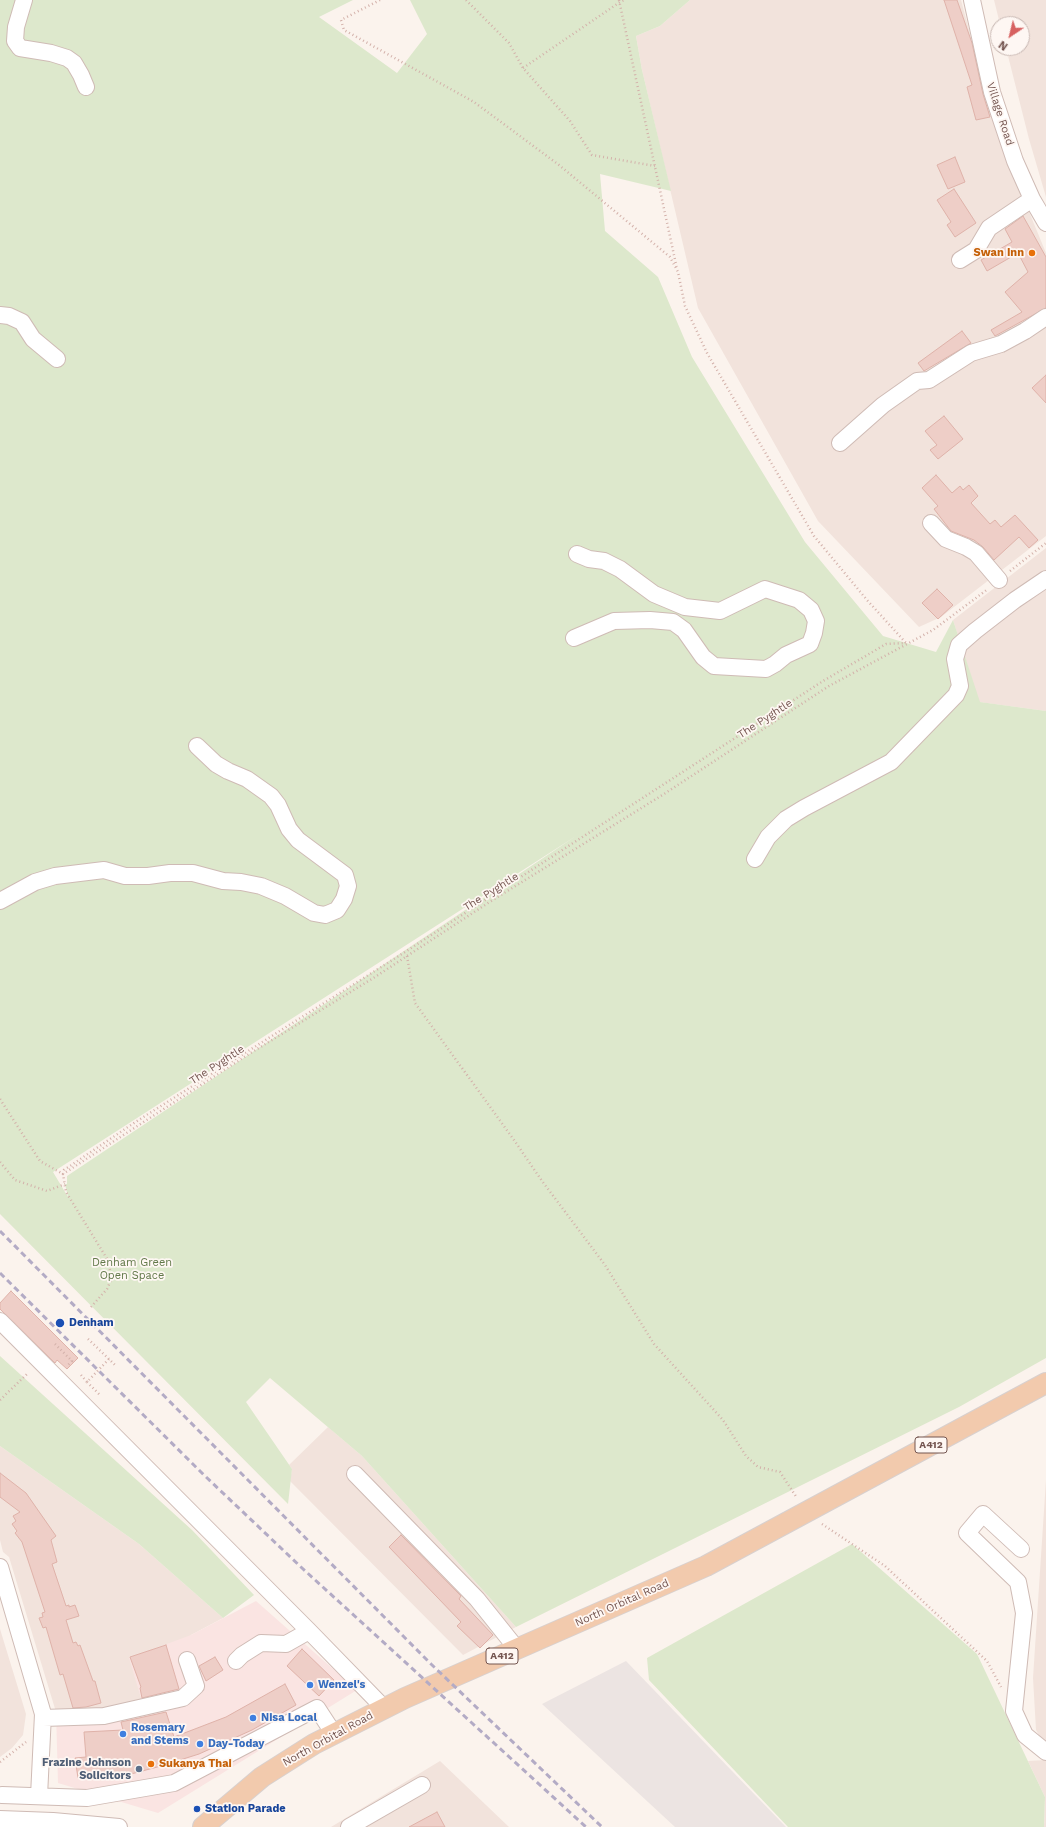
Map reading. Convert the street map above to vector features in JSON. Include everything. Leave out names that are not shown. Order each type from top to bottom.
[{"type":"main road","name":"North Orbital Road","points":[[203,1827],[262,1777],[334,1734],[384,1708],[706,1566],[1046,1383]]},
{"type":"street","points":[[24,0],[16,27],[15,41],[20,48],[51,53],[67,58],[74,63],[86,87]]},
{"type":"street","name":"Village Road","points":[[972,0],[992,92],[1015,161],[1032,199],[1046,223]]},
{"type":"street","points":[[960,260],[976,250],[989,228],[1032,199]]},
{"type":"street","points":[[0,315],[8,316],[22,322],[33,339],[57,359]]},
{"type":"street","points":[[840,443],[883,405],[917,381],[929,380],[971,352],[1001,344],[1046,317]]},
{"type":"street","points":[[931,522],[946,539],[966,547],[976,553],[999,580]]},
{"type":"street","points":[[574,638],[614,621],[650,620],[674,622],[684,630],[703,657],[714,666],[766,669],[776,664],[786,655],[810,644],[816,621],[811,610],[799,600],[765,589],[720,610],[685,608],[654,594],[620,569],[609,563],[577,554]]},
{"type":"street","points":[[755,859],[768,837],[786,820],[804,808],[891,762],[956,695],[960,686],[955,659],[959,645],[1015,600],[1046,579]]},
{"type":"street","points":[[0,901],[35,882],[55,876],[104,870],[125,876],[193,873],[222,881],[241,882],[261,886],[285,896],[314,913],[325,915],[337,910],[344,899],[348,886],[345,874],[298,840],[289,829],[278,805],[271,796],[247,779],[216,764],[197,746]]},
{"type":"street","points":[[0,1321],[384,1708]]},
{"type":"street","points":[[355,1474],[477,1599],[517,1649]]},
{"type":"street","points":[[1021,1549],[983,1514],[967,1533],[1018,1582],[1024,1613],[1014,1711],[1025,1735],[1046,1752]]},
{"type":"street","points":[[0,1567],[41,1706],[43,1718],[39,1796]]},
{"type":"street","points":[[236,1661],[242,1655],[261,1643],[286,1644],[309,1631]]},
{"type":"street","points":[[43,1718],[104,1716],[183,1698],[196,1686],[186,1660]]},
{"type":"street","points":[[119,1827],[53,1824],[2,1819],[1,1795],[87,1798],[174,1783],[317,1708],[334,1734]]},
{"type":"street","points":[[349,1827],[422,1785]]},
{"type":"path","points":[[380,0],[341,20],[344,30],[388,53],[480,107],[559,165],[670,257],[678,272]]},
{"type":"path","points":[[466,0],[509,43],[523,68],[570,121],[592,155],[655,166]]},
{"type":"path","points":[[523,68],[619,1],[624,0]]},
{"type":"path","points":[[619,1],[685,306],[707,353],[814,536],[867,600],[906,643]]},
{"type":"path","name":"The Pyghtle","points":[[63,1174],[249,1054],[664,794],[829,686],[906,643],[933,630],[1046,543]]},
{"type":"path","points":[[91,1307],[107,1289],[111,1280],[109,1262],[74,1208],[66,1192],[63,1174],[64,1170],[412,948],[823,681],[886,644],[906,643]]},
{"type":"path","points":[[407,956],[415,1003],[542,1181],[605,1265],[654,1344],[723,1420],[746,1456],[758,1467],[780,1472],[805,1513],[885,1566],[987,1661],[1014,1711]]},
{"type":"path","points":[[0,1099],[40,1161],[63,1174]]},
{"type":"path","points":[[0,1162],[16,1180],[47,1191],[65,1184]]},
{"type":"path","points":[[88,1339],[115,1365]]},
{"type":"path","points":[[55,1344],[72,1361],[68,1365],[62,1360]]},
{"type":"path","points":[[87,1382],[109,1359]]},
{"type":"path","points":[[0,1400],[28,1374]]},
{"type":"path","points":[[81,1375],[101,1396]]},
{"type":"path","points":[[0,1762],[26,1742],[29,1735]]},
{"type":"shaded area","points":[[690,0],[961,0],[997,134],[1046,253],[1046,536],[941,617],[919,627],[818,521],[698,308],[642,70],[636,36],[660,26]]},
{"type":"shaded area","points":[[994,0],[1046,0],[1046,197],[1029,139],[1008,56],[1030,56],[1030,16],[998,16]]},
{"type":"shaded area","points":[[1046,548],[1046,711],[979,702],[953,620]]},
{"type":"shaded area","points":[[328,1427],[362,1456],[516,1627],[463,1655],[290,1481],[292,1469],[289,1465]]},
{"type":"shaded area","points":[[0,1446],[139,1544],[223,1618],[191,1635],[143,1705],[56,1712],[9,1557],[3,1552],[0,1540]]},
{"type":"shaded area","points":[[1046,1480],[1046,1747],[1036,1730],[1033,1678]]},
{"type":"shaded area","points":[[256,1601],[357,1690],[158,1813],[58,1783],[56,1712],[143,1705],[129,1658],[191,1635]]},
{"type":"shaded area","points":[[0,1629],[26,1714],[23,1735],[12,1748],[0,1757]]},
{"type":"shaded area","points":[[626,1661],[786,1827],[675,1827],[542,1704]]},
{"type":"shaded area","points":[[1046,1760],[1046,1827],[1044,1827],[1045,1797],[1028,1761]]},
{"type":"shaded area","points":[[440,1761],[509,1827],[331,1827]]},
{"type":"green space","name":"Denham Green Open Space","points":[[0,0],[353,0],[319,17],[397,73],[427,34],[410,0],[690,0],[660,26],[636,36],[642,70],[671,191],[600,174],[605,231],[658,277],[692,357],[805,542],[883,636],[936,652],[953,620],[980,702],[1046,711],[1046,1358],[959,1407],[516,1627],[362,1456],[270,1378],[246,1402],[292,1469],[288,1504],[0,1214]],"holes":[[[576,836],[67,1176],[67,1184],[65,1184],[68,1197],[53,1172]]]},
{"type":"green space","points":[[0,1356],[192,1530],[254,1595],[223,1618],[139,1544],[0,1446]]},
{"type":"green space","points":[[852,1544],[977,1654],[1045,1797],[1044,1827],[788,1827],[649,1680],[647,1658]]},
{"type":"building","points":[[944,0],[957,0],[972,43],[983,94],[990,117],[976,120],[967,87],[972,85]]},
{"type":"building","points":[[955,157],[965,182],[948,189],[937,165]]},
{"type":"building","points":[[954,189],[976,223],[955,237],[947,225],[951,222],[937,200]]},
{"type":"building","points":[[1023,216],[1046,257],[1046,308],[995,336],[991,330],[1022,312],[1005,292],[1028,272],[1018,253],[987,271],[981,260],[1012,242],[1005,229]]},
{"type":"building","points":[[962,331],[971,343],[924,371],[918,363]]},
{"type":"building","points":[[1046,375],[1046,403],[1032,388]]},
{"type":"building","points":[[944,416],[963,439],[938,459],[930,450],[937,445],[925,431]]},
{"type":"building","points":[[936,475],[952,493],[960,486],[963,490],[969,485],[978,496],[971,503],[990,524],[995,520],[1001,527],[1015,515],[1038,540],[1029,548],[1019,537],[994,560],[983,547],[974,540],[951,531],[934,509],[938,506],[922,488]]},
{"type":"building","points":[[937,589],[953,605],[938,619],[922,603]]},
{"type":"building","points":[[11,1291],[78,1358],[67,1369],[57,1360],[55,1363],[0,1309],[0,1303]]},
{"type":"building","points":[[0,1473],[26,1493],[56,1536],[51,1540],[57,1562],[52,1564],[66,1606],[69,1605],[69,1607],[75,1605],[79,1616],[66,1620],[73,1643],[76,1642],[78,1646],[80,1645],[93,1681],[95,1681],[101,1703],[86,1707],[73,1708],[63,1674],[60,1675],[46,1627],[43,1628],[39,1618],[43,1617],[42,1613],[45,1612],[22,1542],[15,1533],[17,1531],[12,1524],[16,1521],[13,1516],[20,1512],[0,1497]]},
{"type":"building","points":[[401,1535],[461,1596],[459,1599],[493,1635],[480,1648],[457,1626],[461,1622],[389,1547]]},
{"type":"building","points":[[166,1645],[179,1689],[142,1698],[141,1687],[130,1657]]},
{"type":"building","points":[[302,1649],[334,1680],[319,1696],[287,1666]]},
{"type":"building","points":[[215,1657],[223,1670],[206,1681],[199,1666]]},
{"type":"building","points":[[285,1684],[296,1705],[252,1730],[199,1754],[161,1766],[131,1774],[130,1772],[78,1778],[75,1758],[86,1757],[84,1732],[123,1730],[121,1722],[166,1712],[174,1737],[226,1717]]},
{"type":"building","points":[[437,1812],[445,1827],[409,1827]]},
{"type":"railway","points":[[0,1231],[431,1664],[602,1827]]},
{"type":"railway","points":[[0,1273],[205,1476],[302,1568],[586,1827]]},
{"type":"place","name":"Swan Inn","points":[[1032,253]]},
{"type":"place","name":"Denham","points":[[60,1323]]},
{"type":"place","name":"Wenzel's","points":[[310,1685]]},
{"type":"place","name":"Nisa Local","points":[[253,1718]]},
{"type":"place","name":"Rosemary and Stems","points":[[123,1734]]},
{"type":"place","name":"Day-Today","points":[[200,1744]]},
{"type":"place","name":"Sukanya Thai","points":[[151,1764]]},
{"type":"place","name":"Frazine Johnson Solicitors","points":[[139,1769]]},
{"type":"place","name":"Station Parade","points":[[197,1809]]}]
